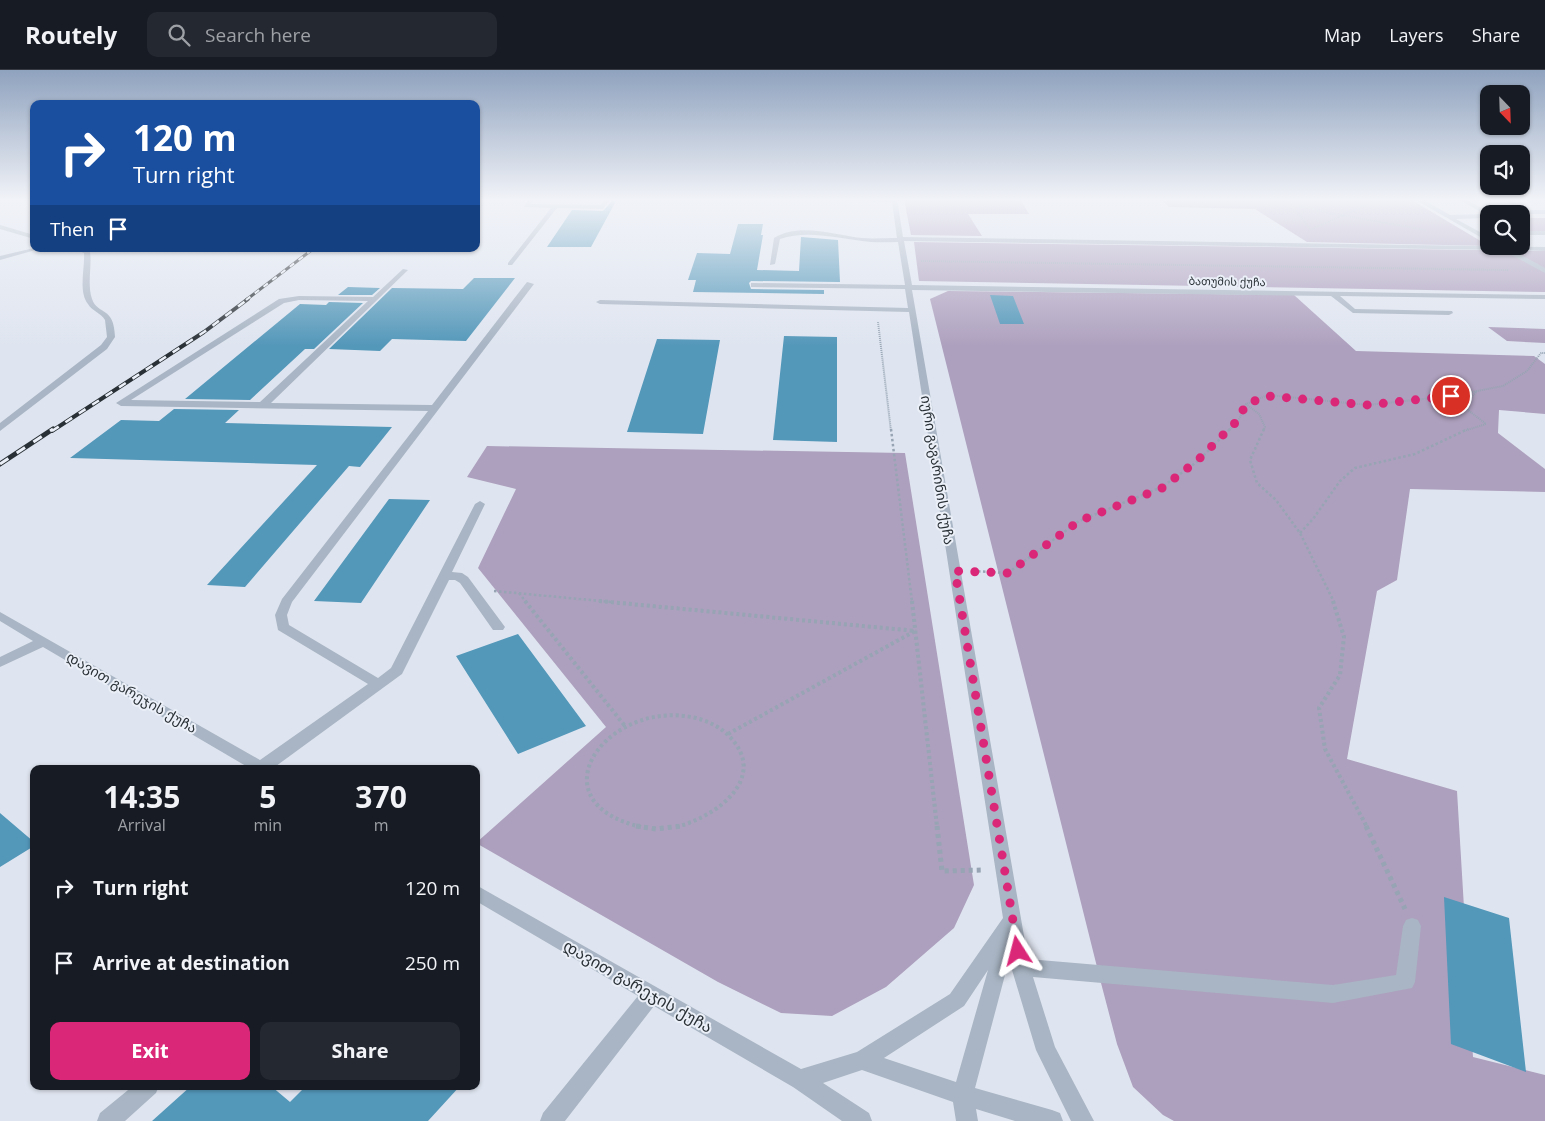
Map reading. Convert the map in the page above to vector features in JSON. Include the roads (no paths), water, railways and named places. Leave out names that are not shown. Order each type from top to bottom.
[{"type":"street","points":[[510,264],[523,248]]},
{"type":"street","points":[[772,264],[775,248]]},
{"type":"street","name":"იური გაგარინის ქუჩა","points":[[902,248],[1020,967],[1046,1050],[1083,1121]]},
{"type":"street","points":[[1530,248],[1545,249]]},
{"type":"street","points":[[0,258],[30,250]]},
{"type":"street","points":[[0,428],[104,347],[111,337],[108,317],[91,305],[89,299],[86,270],[87,252]]},
{"type":"street","points":[[1515,255],[1544,271]]},
{"type":"street","points":[[263,405],[405,270]]},
{"type":"street","points":[[378,684],[283,628],[282,615],[286,602],[530,284]]},
{"type":"street","name":"ბათუმის ქუჩა","points":[[754,285],[908,286],[1545,298]]},
{"type":"street","points":[[1332,294],[1353,311],[1449,313]]},
{"type":"street","points":[[374,300],[299,298],[282,301],[121,403],[435,408]]},
{"type":"street","points":[[600,302],[912,310]]},
{"type":"street","points":[[0,423],[16,416]]},
{"type":"street","points":[[267,765],[396,671],[480,504]]},
{"type":"street","points":[[444,576],[458,576],[464,580],[498,627]]},
{"type":"street","name":"დავით გარეჯის ქუჩა","points":[[0,616],[258,765]]},
{"type":"street","points":[[0,663],[44,641]]},
{"type":"street","name":"დავით გარეჯის ქუჩა","points":[[480,894],[800,1080],[861,1121]]},
{"type":"street","points":[[800,1080],[862,1060],[957,1000],[1012,918]]},
{"type":"street","name":"იური გაგარინის ქუჩა","points":[[967,1121],[963,1095],[1012,918]]},
{"type":"street","points":[[1020,967],[1333,994],[1405,982],[1412,926]]},
{"type":"street","points":[[551,1121],[652,994]]},
{"type":"street","points":[[862,1060],[963,1095],[1052,1121]]},
{"type":"street","points":[[108,1121],[144,1090]]},
{"type":"railway","points":[[246,300],[309,252]]},
{"type":"railway","points":[[52,431],[204,332],[248,299]]},
{"type":"railway","points":[[0,464],[53,429]]}]
